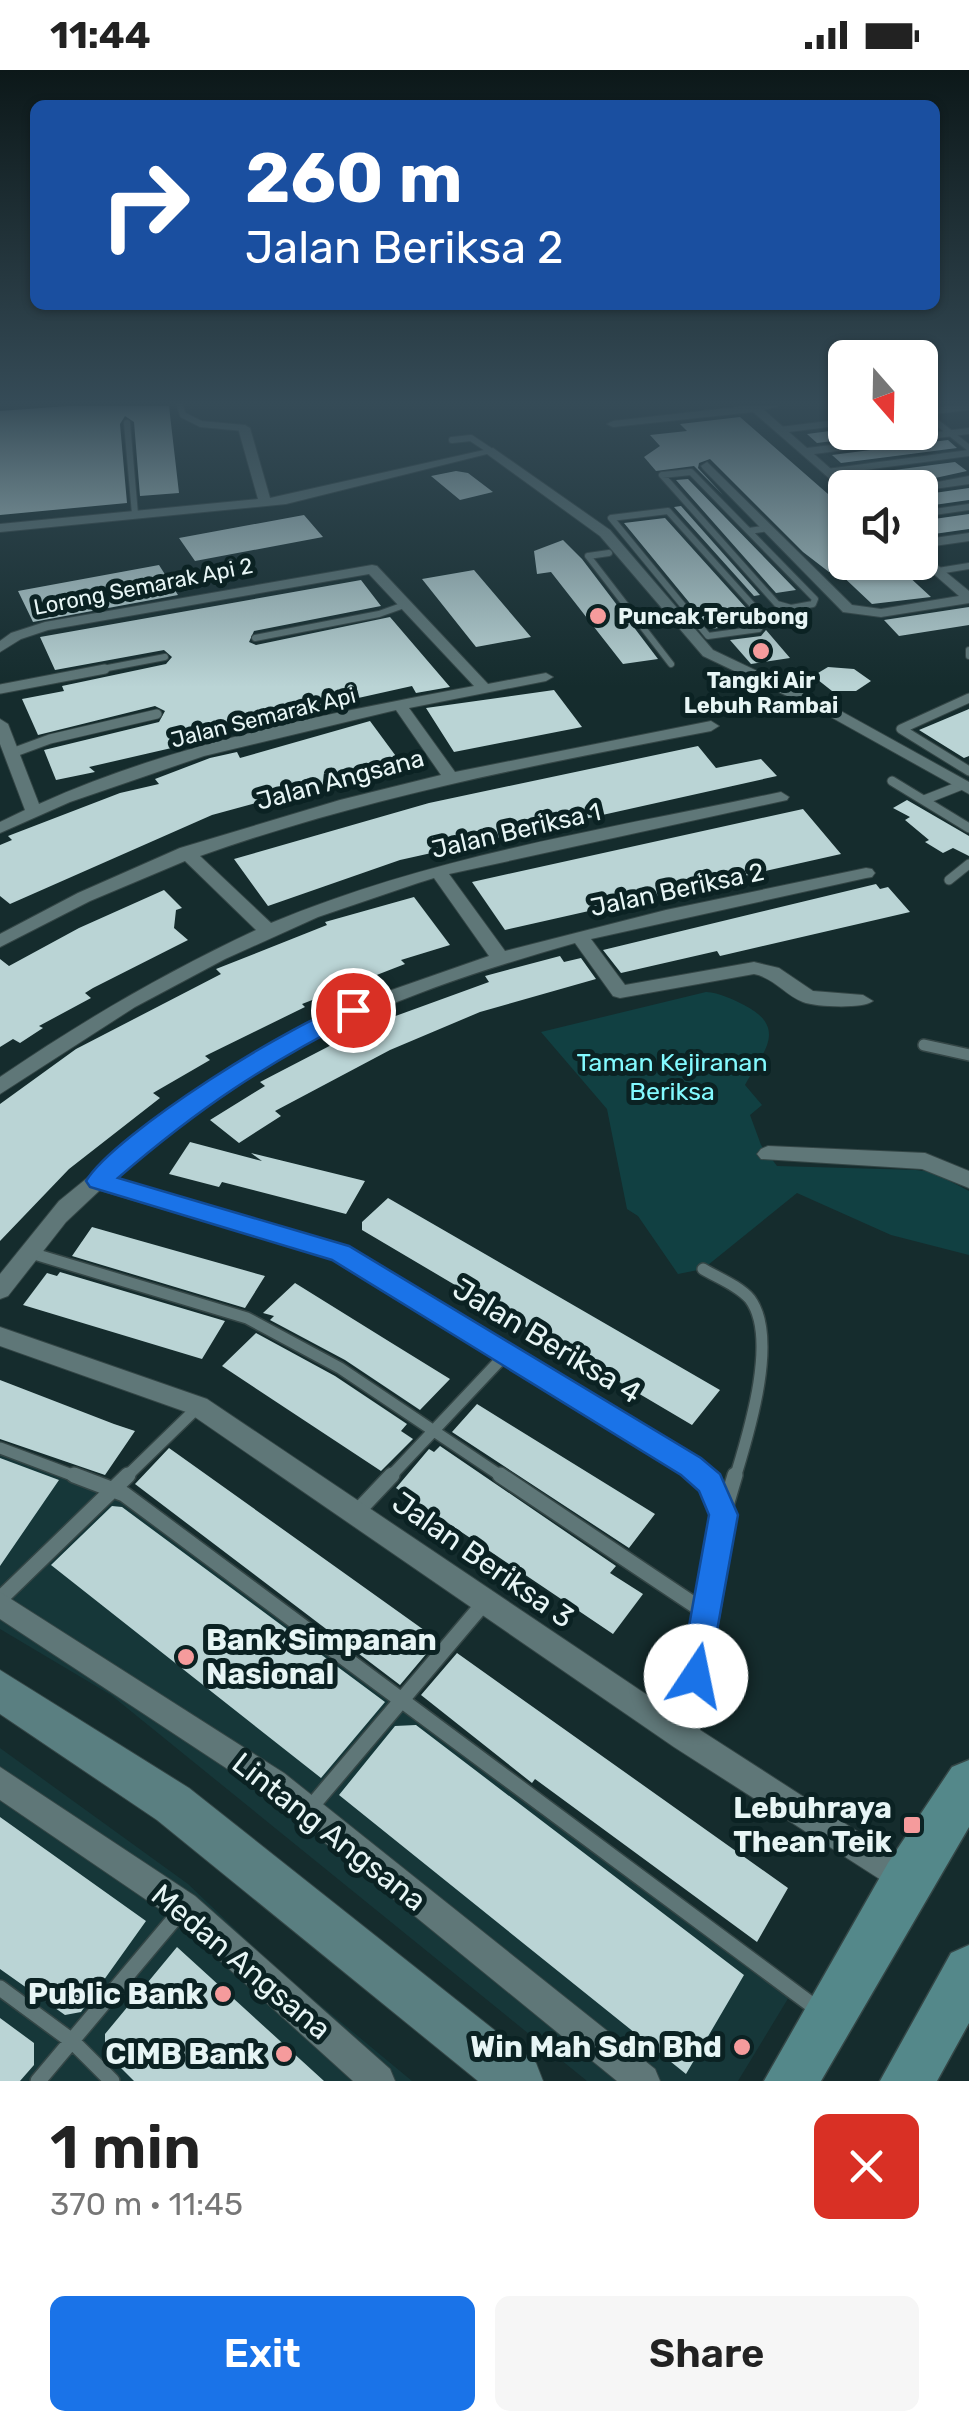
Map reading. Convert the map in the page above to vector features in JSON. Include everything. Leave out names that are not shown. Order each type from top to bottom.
[{"type":"main road","points":[[0,1690],[173,1804],[518,2081]]},
{"type":"main road","points":[[791,2081],[906,1882],[969,1784]]},
{"type":"main road","points":[[907,2081],[969,1971]]},
{"type":"street","points":[[0,528],[61,516],[134,514],[278,500]]},
{"type":"street","points":[[547,500],[632,561],[708,653],[834,713],[964,787]]},
{"type":"street","points":[[741,500],[842,603],[858,612],[969,599]]},
{"type":"street","points":[[938,541],[969,537]]},
{"type":"street","points":[[632,561],[694,654],[964,787]]},
{"type":"street","name":"Lorong Semarak Api 2","points":[[0,648],[16,636],[45,626],[354,570],[378,572],[485,689]]},
{"type":"street","points":[[938,571],[969,599]]},
{"type":"street","name":"Jalan Semarak Api","points":[[0,828],[34,811],[240,743],[546,677]]},
{"type":"street","points":[[400,706],[450,776]]},
{"type":"street","points":[[0,724],[34,811]]},
{"type":"street","name":"Jalan Angsana","points":[[0,940],[94,889],[186,852],[348,800],[450,776],[712,726]]},
{"type":"street","name":"Jalan Beriksa 1","points":[[0,1087],[154,985],[360,895],[439,872],[781,797]]},
{"type":"street","points":[[186,852],[268,932]]},
{"type":"street","points":[[439,872],[499,956]]},
{"type":"street","name":"Jalan Beriksa 2","points":[[0,1290],[68,1207],[188,1105],[277,1048],[389,994],[499,956],[866,873]]},
{"type":"street","points":[[579,936],[620,992],[754,968],[772,972],[808,997],[863,1001]]},
{"type":"street","points":[[768,1154],[926,1161],[969,1180]]},
{"type":"street","name":"Jalan Beriksa 4","points":[[98,1181],[340,1253],[691,1466],[710,1482],[724,1515]]},
{"type":"street","name":"Jalan Beriksa 3","points":[[0,1336],[198,1406],[684,1737],[906,1882]]},
{"type":"street","points":[[684,1737],[724,1515]]},
{"type":"street","name":"Lintang Angsana","points":[[0,1602],[274,1783],[643,2081]]},
{"type":"street","name":"Medan Angsana","points":[[0,1782],[184,1907],[378,2081]]},
{"type":"lane","points":[[133,500],[134,514]]},
{"type":"lane","points":[[685,500],[777,604],[791,608],[813,604],[815,598],[719,500]]},
{"type":"lane","points":[[938,511],[969,507]]},
{"type":"lane","points":[[632,561],[610,518],[668,511],[764,618],[762,626],[708,636],[632,561],[588,556],[671,664]]},
{"type":"lane","points":[[749,531],[769,528]]},
{"type":"lane","points":[[938,571],[969,566]]},
{"type":"lane","points":[[256,638],[379,614],[407,604]]},
{"type":"lane","points":[[0,689],[165,657]]},
{"type":"lane","points":[[924,800],[964,787],[901,729],[969,698]]},
{"type":"lane","points":[[12,753],[50,739],[158,714]]},
{"type":"lane","points":[[892,782],[969,828]]},
{"type":"lane","points":[[949,880],[969,864]]},
{"type":"lane","points":[[924,1045],[969,1055]]},
{"type":"lane","points":[[30,1253],[247,1318],[340,1368],[707,1614]]},
{"type":"lane","points":[[703,1269],[750,1299],[756,1308],[762,1354],[742,1456],[724,1515]]},
{"type":"lane","points":[[357,1512],[506,1354]]},
{"type":"lane","points":[[0,1602],[198,1406]]},
{"type":"lane","points":[[0,1448],[113,1488],[828,2016]]},
{"type":"lane","points":[[306,1812],[485,1602]]},
{"type":"lane","points":[[38,2081],[184,1907]]},
{"type":"lane","points":[[0,1988],[72,2041],[112,2081]]},
{"type":"shaded area","points":[[0,1445],[116,1488],[792,1992],[738,2081],[587,2081],[111,1695],[0,1629]]},
{"type":"shaded area","points":[[0,1748],[188,1884],[278,1970],[412,2081],[0,2081]]},
{"type":"green space","name":"Taman Kejiranan Beriksa","points":[[706,992],[744,1005],[766,1023],[768,1041],[745,1085],[762,1105],[750,1115],[761,1145],[777,1166],[932,1172],[969,1191],[969,1255],[891,1235],[797,1193],[703,1269],[678,1274],[638,1216],[627,1209],[607,1109],[541,1032]]},
{"type":"building","points":[[0,500],[127,500],[127,503],[0,515]]},
{"type":"building","points":[[694,500],[708,500],[796,590],[776,593]]},
{"type":"building","points":[[751,500],[828,500],[828,571],[803,552]]},
{"type":"building","points":[[938,500],[969,500],[938,504]]},
{"type":"building","points":[[681,506],[760,595],[754,596],[674,507]]},
{"type":"building","points":[[969,514],[969,529],[938,533],[938,518]]},
{"type":"building","points":[[304,515],[323,537],[195,561],[179,538]]},
{"type":"building","points":[[665,518],[756,619],[754,623],[711,629],[624,523]]},
{"type":"building","name":"Puncak Terubong","points":[[563,540],[658,659],[623,664],[551,572],[537,574],[534,551]]},
{"type":"building","points":[[159,565],[178,595],[33,622],[18,591]]},
{"type":"building","points":[[474,570],[531,637],[476,647],[422,579]]},
{"type":"building","points":[[361,580],[381,606],[254,631],[249,642],[256,645],[390,617],[450,687],[416,693],[412,686],[224,728],[228,735],[89,767],[95,772],[56,780],[44,750],[159,722],[165,711],[155,706],[38,735],[22,699],[64,691],[62,686],[166,664],[172,657],[164,650],[55,670],[40,637]]},
{"type":"building","points":[[847,580],[913,580],[931,597],[872,604]]},
{"type":"building","points":[[969,607],[969,625],[899,636],[884,620]]},
{"type":"building","name":"Tangki Air Lebuh Rambai","points":[[766,630],[790,658],[751,664],[730,640],[761,636]]},
{"type":"building","points":[[828,667],[854,669],[871,681],[856,691],[832,691],[813,676]]},
{"type":"building","points":[[554,690],[582,727],[454,752],[426,708]]},
{"type":"building","points":[[969,709],[969,756],[964,758],[919,730]]},
{"type":"building","points":[[370,721],[401,763],[212,815],[10,904],[0,896],[0,845],[12,840],[8,836],[120,793],[159,784],[155,779],[210,758],[237,752],[240,758]]},
{"type":"building","points":[[698,746],[716,768],[761,759],[777,776],[400,860],[268,906],[234,859],[429,803]]},
{"type":"building","points":[[907,800],[969,836],[969,856],[953,848],[943,853],[925,842],[929,840],[905,820],[910,817],[893,808]]},
{"type":"building","points":[[803,809],[841,854],[505,930],[472,882]]},
{"type":"building","points":[[876,884],[880,889],[888,887],[910,912],[720,956],[717,951],[621,973],[603,950]]},
{"type":"building","points":[[164,890],[182,908],[176,910],[174,928],[188,940],[93,988],[85,993],[91,998],[39,1026],[43,1028],[20,1043],[13,1039],[0,1047],[0,959],[9,966],[79,928]]},
{"type":"building","points":[[414,897],[450,945],[401,960],[405,964],[302,1004],[305,1007],[205,1056],[210,1060],[153,1093],[160,1098],[69,1169],[0,1241],[0,1104],[76,1049],[221,974],[216,969],[327,925],[325,922]]},
{"type":"building","points":[[560,956],[564,962],[581,958],[596,979],[480,1012],[390,1050],[275,1111],[281,1116],[239,1143],[210,1120],[265,1086],[260,1082],[368,1026],[489,982],[485,976]]},
{"type":"building","points":[[190,1142],[365,1181],[346,1214],[222,1182],[219,1187],[169,1174]]},
{"type":"building","points":[[388,1198],[720,1390],[692,1425],[362,1230],[362,1222]]},
{"type":"building","points":[[92,1227],[265,1276],[245,1308],[72,1256]]},
{"type":"building","points":[[60,1272],[225,1321],[202,1359],[23,1305],[47,1273],[57,1276]]},
{"type":"building","points":[[295,1283],[450,1379],[420,1410],[345,1360],[270,1320],[274,1316],[263,1313]]},
{"type":"building","points":[[256,1333],[335,1376],[407,1424],[401,1431],[413,1439],[381,1471],[222,1366]]},
{"type":"building","points":[[0,1380],[135,1431],[105,1475],[0,1439]]},
{"type":"building","points":[[477,1404],[655,1514],[629,1548],[452,1432]]},
{"type":"building","points":[[440,1446],[616,1566],[610,1573],[643,1594],[613,1634],[396,1488],[429,1449],[434,1452]]},
{"type":"building","points":[[169,1448],[438,1640],[400,1685],[135,1484]]},
{"type":"building","points":[[0,1458],[59,1480],[0,1566]]},
{"type":"building","points":[[112,1506],[122,1507],[385,1702],[321,1778],[51,1565]]},
{"type":"building","points":[[457,1653],[788,1888],[757,1942],[535,1779],[532,1783],[421,1695]]},
{"type":"building","points":[[416,1725],[744,1975],[686,2074],[339,1795],[395,1726]]},
{"type":"building","points":[[0,1817],[146,1921],[81,2012],[65,2015],[0,1969]]},
{"type":"building","points":[[177,1947],[324,2081],[134,2081],[105,2052],[105,2034]]},
{"type":"building","points":[[0,2018],[34,2043],[34,2065],[20,2081],[0,2081]]},
{"type":"place","name":"Puncak Terubong","points":[[598,616]]},
{"type":"place","name":"Tangki Air Lebuh Rambai","points":[[761,651]]},
{"type":"place","name":"Bank Simpanan Nasional","points":[[186,1657]]},
{"type":"place","name":"Lebuhraya Thean Teik","points":[[912,1825]]},
{"type":"place","name":"Public Bank","points":[[223,1994]]},
{"type":"place","name":"Win Mah Sdn Bhd","points":[[742,2047]]},
{"type":"place","name":"CIMB Bank","points":[[284,2054]]},
{"type":"route","points":[[353,1010],[264,1056],[188,1105],[98,1181],[340,1253],[691,1466],[710,1482],[724,1515],[696,1676]]}]
